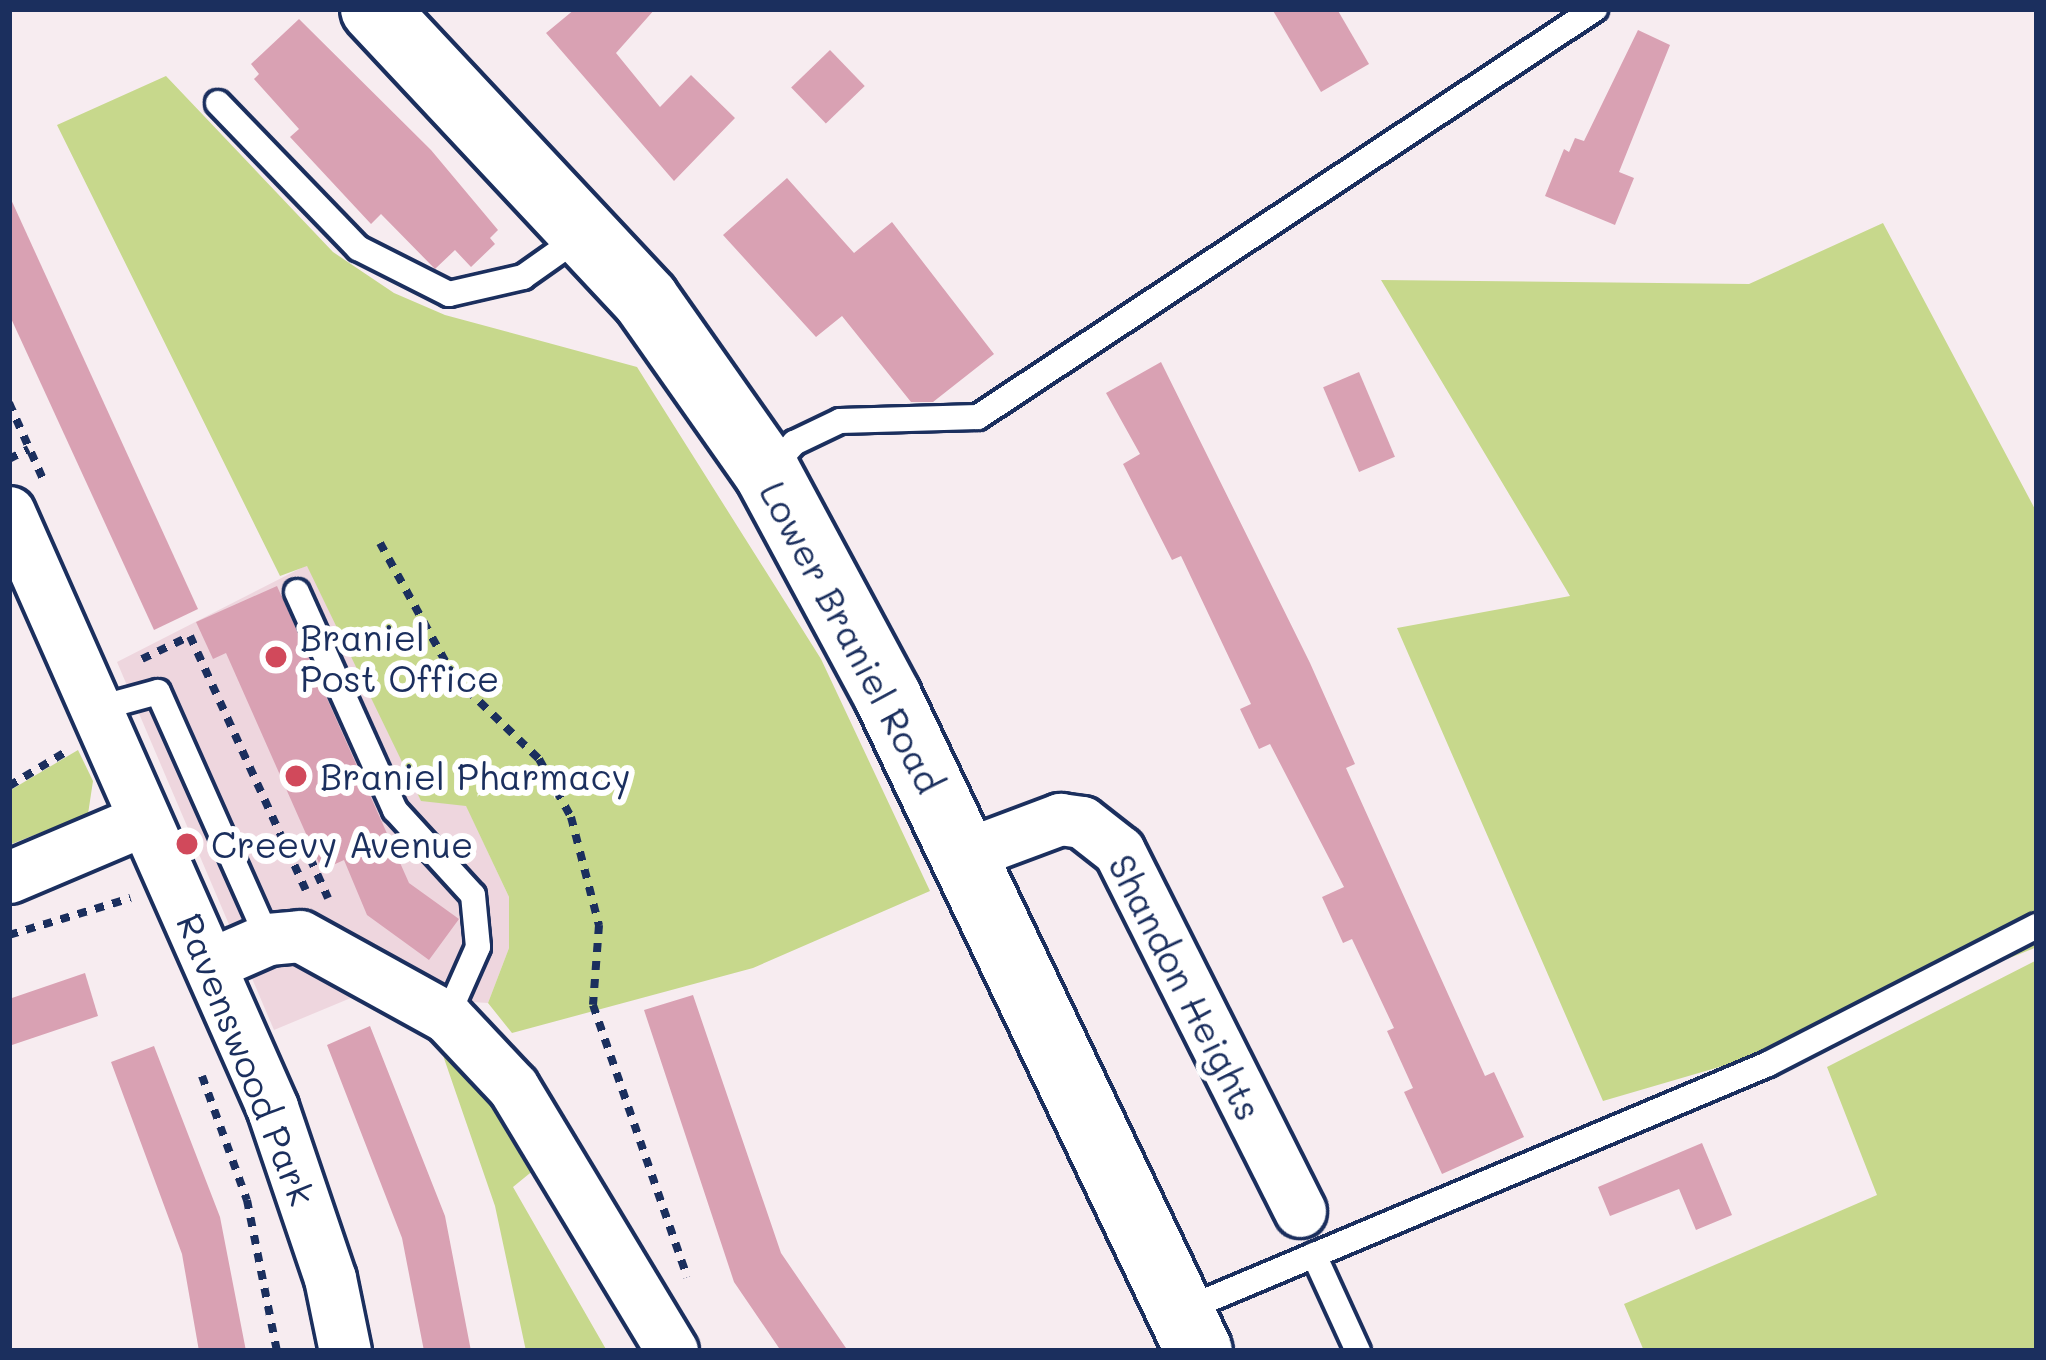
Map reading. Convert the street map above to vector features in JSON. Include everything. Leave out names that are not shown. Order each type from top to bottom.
[{"type":"street","name":"Lower Braniel Road","points":[[374,9],[646,300],[767,472],[964,855],[1190,1331]]},
{"type":"street","name":"Ravenswood Park","points":[[9,512],[101,720],[129,826],[211,964],[308,1203],[345,1351]]},
{"type":"street","name":"Shandon Heights","points":[[964,855],[1060,819],[1082,822],[1119,850],[1307,1233]]},
{"type":"street","points":[[9,877],[129,826]]},
{"type":"street","points":[[211,964],[268,939],[300,935],[324,944],[447,1017],[513,1087],[672,1351]]},
{"type":"lane","points":[[767,472],[794,443],[840,421],[978,417],[1595,9]]},
{"type":"lane","points":[[218,103],[358,248],[449,294],[523,277],[586,232]]},
{"type":"lane","points":[[297,592],[395,810],[473,895],[478,946],[447,1017]]},
{"type":"lane","points":[[101,720],[158,692],[268,939]]},
{"type":"lane","points":[[1190,1331],[1307,1233],[1768,1064],[2037,926]]},
{"type":"lane","points":[[1307,1233],[1358,1351]]},
{"type":"path","points":[[9,459],[29,449]]},
{"type":"path","points":[[380,543],[454,677],[539,759],[571,818],[599,925],[593,1005],[690,1283]]},
{"type":"path","points":[[124,667],[164,654],[190,636],[324,944]]},
{"type":"path","points":[[9,787],[101,720]]},
{"type":"path","points":[[129,826],[138,896],[146,917]]},
{"type":"path","points":[[9,935],[138,896]]},
{"type":"path","points":[[198,1065],[247,1200],[278,1351]]},
{"type":"shaded area","points":[[307,565],[421,800],[466,805],[509,897],[509,948],[488,1003],[358,995],[274,1030],[117,662]]},
{"type":"green space","points":[[166,76],[333,252],[394,293],[445,315],[637,367],[821,659],[930,891],[753,968],[512,1033],[488,1003],[509,948],[509,897],[466,806],[421,801],[307,566],[280,576],[57,125]]},
{"type":"green space","points":[[1883,223],[2037,513],[2037,947],[1784,1048],[1603,1101],[1397,628],[1570,596],[1381,280],[1749,284]]},
{"type":"green space","points":[[78,750],[93,781],[88,814],[9,845],[9,791]]},
{"type":"green space","points":[[2037,960],[2037,1351],[1644,1351],[1624,1304],[1877,1195],[1827,1067]]},
{"type":"green space","points":[[437,1038],[512,1113],[535,1169],[513,1187],[607,1351],[526,1351],[495,1206]]},
{"type":"building","points":[[575,9],[655,9],[616,53],[660,107],[691,75],[735,118],[674,181],[546,33]]},
{"type":"building","points":[[1272,9],[1337,9],[1369,64],[1321,92]]},
{"type":"building","points":[[299,19],[431,150],[498,230],[490,238],[495,244],[471,267],[455,250],[435,269],[381,214],[371,224],[290,137],[299,129],[254,79],[259,74],[251,64]]},
{"type":"building","points":[[1638,30],[1670,45],[1619,172],[1634,178],[1615,225],[1545,196],[1564,149],[1569,152],[1575,138],[1584,141]]},
{"type":"building","points":[[830,50],[865,86],[826,123],[791,88]]},
{"type":"building","points":[[787,178],[854,253],[892,222],[994,354],[933,402],[911,402],[842,316],[816,337],[723,235]]},
{"type":"building","points":[[9,195],[198,609],[154,630],[9,314]]},
{"type":"building","points":[[1161,362],[1310,663],[1355,764],[1346,768],[1485,1076],[1494,1072],[1524,1137],[1442,1174],[1404,1092],[1413,1088],[1387,1031],[1394,1028],[1352,939],[1343,943],[1322,897],[1344,887],[1270,744],[1259,749],[1240,709],[1251,704],[1181,556],[1172,560],[1123,464],[1140,454],[1106,393]]},
{"type":"building","points":[[1359,372],[1395,457],[1359,472],[1323,387]]},
{"type":"building","points":[[277,586],[409,883],[459,919],[429,960],[367,915],[344,860],[322,870],[226,653],[213,659],[196,622]]},
{"type":"building","points":[[85,973],[98,1016],[9,1046],[9,999]]},
{"type":"building","points":[[693,995],[781,1253],[848,1351],[781,1351],[734,1282],[644,1010]]},
{"type":"building","points":[[370,1026],[445,1216],[471,1351],[424,1351],[402,1238],[327,1045]]},
{"type":"building","points":[[154,1046],[220,1217],[246,1351],[199,1351],[182,1254],[111,1062]]},
{"type":"building","points":[[1702,1143],[1732,1215],[1696,1230],[1679,1189],[1610,1216],[1598,1187]]},
{"type":"place","name":"Braniel Post Office","points":[[276,657]]},
{"type":"place","name":"Braniel Pharmacy","points":[[296,776]]},
{"type":"place","name":"Creevy Avenue","points":[[187,844]]}]
